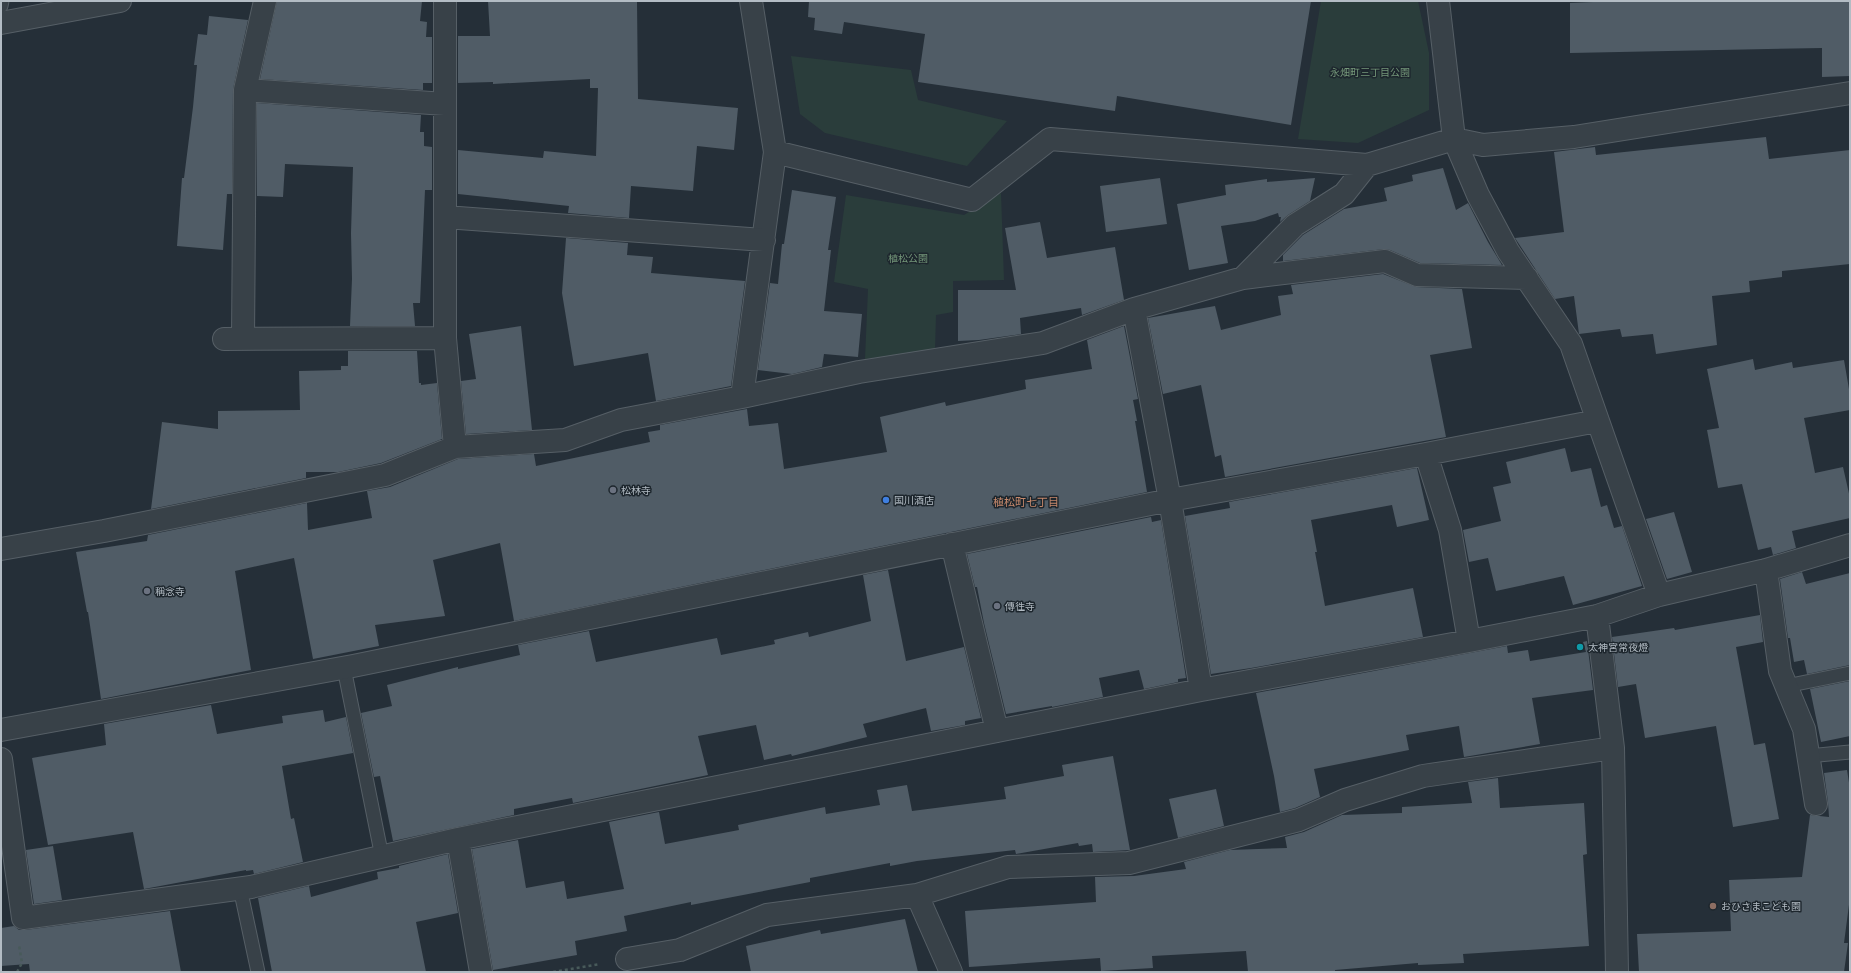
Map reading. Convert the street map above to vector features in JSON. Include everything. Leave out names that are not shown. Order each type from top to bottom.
[{"type":"street","points":[[1,23],[120,1]]},
{"type":"street","points":[[265,1],[244,90],[233,339],[446,338]]},
{"type":"street","points":[[445,1],[446,338],[455,448]]},
{"type":"street","points":[[742,397],[775,152],[751,1]]},
{"type":"street","points":[[1438,1],[1454,139],[1478,195],[1508,251],[1571,344],[1659,595]]},
{"type":"street","points":[[244,90],[445,104]]},
{"type":"street","points":[[775,152],[972,200],[1050,139],[1367,165],[1454,139],[1483,144],[1574,137],[1850,93]]},
{"type":"street","points":[[1243,278],[1296,225],[1344,194],[1367,165]]},
{"type":"street","points":[[445,217],[764,240]]},
{"type":"street","points":[[1,549],[104,531],[385,475],[455,448],[565,440],[621,420],[742,397],[859,372],[1042,343],[1134,309],[1243,278],[1385,261],[1417,275],[1527,278]]},
{"type":"street","points":[[1134,309],[1170,500],[1201,690]]},
{"type":"street","points":[[1,730],[344,668],[1170,500],[1426,454],[1597,421]]},
{"type":"street","points":[[1426,454],[1450,530],[1469,641]]},
{"type":"street","points":[[952,544],[997,731]]},
{"type":"street","points":[[1,759],[23,918],[240,888],[458,839],[1201,690],[1597,616],[1659,595],[1766,570],[1850,545]]},
{"type":"street","points":[[1766,570],[1780,671],[1804,729],[1816,804]]},
{"type":"street","points":[[1597,616],[1613,748],[1617,972]]},
{"type":"street","points":[[627,959],[680,950],[767,915],[917,895],[1008,867],[1129,863],[1299,820],[1345,800],[1423,776],[1613,748]]},
{"type":"street","points":[[458,839],[481,972]]},
{"type":"street","points":[[917,895],[951,972]]},
{"type":"lane","points":[[1,6],[2,1]]},
{"type":"lane","points":[[344,668],[382,857]]},
{"type":"lane","points":[[1786,686],[1850,673]]},
{"type":"lane","points":[[1808,756],[1850,752]]},
{"type":"lane","points":[[240,888],[258,972]]},
{"type":"path","points":[[553,972],[627,959]]},
{"type":"green space","name":"永畑町三丁目公園","points":[[1321,1],[1418,1],[1429,53],[1429,110],[1358,143],[1298,139]]},
{"type":"green space","points":[[791,56],[911,70],[918,100],[1007,121],[967,166],[825,133],[800,114]]},
{"type":"green space","name":"植松公園","points":[[1001,193],[1004,280],[953,281],[953,312],[936,315],[935,350],[865,359],[868,289],[834,282],[846,195],[964,215]]},
{"type":"building","points":[[277,1],[422,1],[420,21],[427,22],[426,37],[432,37],[432,83],[423,83],[423,90],[260,79]]},
{"type":"building","points":[[488,1],[637,1],[638,99],[738,108],[734,150],[697,146],[693,191],[631,186],[629,218],[568,213],[569,206],[458,194],[458,150],[543,158],[544,151],[596,156],[598,88],[590,88],[590,79],[493,84],[493,82],[458,83],[458,36],[490,36]]},
{"type":"building","points":[[809,1],[1311,1],[1291,125],[1117,96],[1115,111],[918,82],[925,34],[844,22],[842,34],[814,30],[815,18],[808,17]]},
{"type":"building","points":[[1593,1],[1850,1],[1850,76],[1822,77],[1822,48],[1570,53],[1570,3]]},
{"type":"building","points":[[209,16],[248,20],[233,89],[232,194],[227,194],[223,250],[177,246],[182,178],[184,178],[193,107],[197,65],[194,65],[198,34],[207,35]]},
{"type":"building","points":[[257,103],[421,115],[420,132],[424,132],[424,146],[432,147],[432,190],[425,190],[420,303],[413,303],[415,326],[350,326],[353,167],[285,164],[283,197],[257,196]]},
{"type":"building","points":[[1766,137],[1769,159],[1850,150],[1850,264],[1782,271],[1782,277],[1749,281],[1750,292],[1712,296],[1717,345],[1656,354],[1653,334],[1622,337],[1620,329],[1579,334],[1574,296],[1555,299],[1515,238],[1564,232],[1554,152],[1595,147],[1596,155]]},
{"type":"building","points":[[1443,168],[1456,210],[1468,203],[1488,242],[1502,265],[1420,263],[1390,250],[1384,249],[1283,261],[1283,255],[1303,235],[1344,209],[1387,201],[1384,188],[1413,181],[1412,175]]},
{"type":"building","points":[[1160,178],[1167,224],[1106,232],[1100,186]]},
{"type":"building","points":[[1315,178],[1310,201],[1280,222],[1281,217],[1279,217],[1278,213],[1255,221],[1221,226],[1228,263],[1189,270],[1177,204],[1226,195],[1225,185],[1267,179],[1267,182]]},
{"type":"building","points":[[792,190],[836,197],[828,250],[831,250],[824,311],[862,314],[858,357],[824,354],[822,367],[792,374],[758,370],[770,283],[778,284],[782,244],[784,244]]},
{"type":"building","points":[[1040,222],[1047,258],[1115,247],[1124,300],[1082,315],[1081,308],[1020,318],[1021,334],[979,340],[958,341],[958,290],[1016,290],[1005,228]]},
{"type":"building","points":[[566,238],[628,243],[627,255],[653,257],[651,273],[745,281],[731,386],[656,401],[648,353],[574,366],[562,293]]},
{"type":"building","points":[[1383,274],[1416,287],[1462,289],[1472,348],[1430,355],[1446,437],[1225,477],[1221,455],[1215,457],[1201,385],[1163,394],[1148,318],[1215,306],[1221,330],[1281,315],[1278,296],[1293,294],[1291,285]]},
{"type":"building","points":[[521,326],[532,430],[466,434],[461,381],[476,379],[469,334]]},
{"type":"building","points":[[1124,326],[1138,399],[1133,400],[1137,421],[1135,421],[1147,492],[514,621],[500,543],[433,560],[445,616],[375,625],[379,646],[313,659],[294,558],[235,571],[251,670],[101,699],[88,612],[76,552],[147,541],[148,535],[307,503],[308,530],[372,518],[367,491],[390,487],[458,459],[534,454],[536,466],[650,442],[648,432],[660,430],[660,425],[747,409],[749,426],[778,423],[784,469],[887,452],[880,417],[945,402],[946,406],[1026,389],[1025,380],[1092,369],[1087,340]]},
{"type":"building","points":[[348,351],[417,351],[419,383],[421,383],[421,385],[437,383],[442,439],[381,463],[338,472],[306,472],[306,478],[151,509],[162,422],[218,429],[218,411],[300,410],[299,371],[341,370],[341,366],[348,366]]},
{"type":"building","points":[[1753,359],[1755,370],[1792,362],[1793,368],[1844,360],[1850,395],[1850,410],[1804,418],[1815,473],[1843,467],[1850,498],[1850,518],[1792,531],[1796,548],[1773,555],[1771,547],[1758,550],[1742,484],[1718,488],[1707,430],[1719,428],[1707,369]]},
{"type":"building","points":[[1565,448],[1571,472],[1591,468],[1601,507],[1607,505],[1614,528],[1622,526],[1642,586],[1573,605],[1564,576],[1496,591],[1488,558],[1469,562],[1463,530],[1501,521],[1493,487],[1511,483],[1506,462]]},
{"type":"building","points":[[1417,468],[1429,520],[1397,527],[1392,505],[1311,520],[1325,606],[1413,588],[1423,637],[1211,674],[1185,516],[1230,508],[1229,502]]},
{"type":"building","points":[[1674,512],[1692,572],[1667,579],[1646,519]]},
{"type":"building","points":[[1151,517],[1152,522],[1161,520],[1186,678],[1178,679],[1178,682],[1144,689],[1139,670],[1099,678],[1103,697],[1006,714],[977,587],[975,587],[967,554]]},
{"type":"building","points":[[888,570],[906,661],[964,647],[981,718],[965,721],[965,725],[931,731],[926,708],[863,724],[867,737],[792,756],[791,754],[764,760],[756,725],[698,736],[708,775],[573,803],[572,798],[514,809],[514,815],[393,841],[380,776],[374,777],[361,713],[392,706],[387,685],[458,667],[458,669],[520,655],[518,645],[589,631],[596,662],[717,638],[721,655],[775,644],[774,640],[808,632],[809,637],[871,621],[863,575]]},
{"type":"building","points":[[1802,572],[1806,584],[1850,573],[1850,665],[1807,674],[1804,660],[1794,662],[1790,638],[1788,638],[1780,579]]},
{"type":"building","points":[[1760,615],[1763,642],[1736,647],[1754,745],[1765,743],[1779,819],[1733,827],[1716,726],[1645,738],[1636,684],[1618,687],[1612,637],[1674,628],[1675,630]]},
{"type":"building","points":[[1587,641],[1593,690],[1532,698],[1540,744],[1464,757],[1459,726],[1406,735],[1409,750],[1314,769],[1320,797],[1295,808],[1280,812],[1274,776],[1256,693],[1507,646],[1508,653],[1528,650],[1530,661],[1586,652],[1583,642]]},
{"type":"building","points":[[1850,681],[1850,736],[1821,742],[1810,689]]},
{"type":"building","points":[[211,705],[217,734],[283,723],[282,716],[323,710],[325,722],[346,717],[353,753],[282,766],[291,819],[294,818],[303,862],[254,874],[253,870],[246,870],[144,889],[133,832],[48,845],[32,758],[106,745],[104,724]]},
{"type":"building","points":[[1113,756],[1130,850],[1093,852],[1092,844],[1079,846],[1078,843],[1016,854],[1015,850],[917,861],[890,866],[890,863],[810,878],[810,882],[691,905],[691,902],[624,916],[627,931],[575,941],[577,955],[493,970],[472,849],[518,840],[526,888],[564,881],[567,899],[624,889],[609,822],[659,812],[665,844],[739,830],[738,825],[825,807],[826,814],[880,805],[877,790],[907,785],[912,811],[1006,799],[1004,787],[1064,776],[1062,765]]},
{"type":"building","points":[[1847,770],[1850,789],[1850,897],[1844,943],[1848,943],[1844,972],[1639,972],[1637,934],[1731,931],[1729,880],[1802,877],[1810,815],[1829,817],[1824,773]]},
{"type":"building","points":[[1498,778],[1500,808],[1584,803],[1587,854],[1583,855],[1589,946],[1463,954],[1464,963],[1418,965],[1418,963],[1335,970],[1335,972],[1248,972],[1246,951],[1152,956],[1153,968],[1101,971],[1100,958],[969,967],[965,911],[1096,902],[1095,877],[1134,876],[1186,869],[1184,862],[1230,850],[1287,848],[1285,837],[1304,832],[1342,815],[1402,813],[1402,807],[1472,803],[1468,782]]},
{"type":"building","points":[[1216,789],[1224,826],[1178,838],[1169,799]]},
{"type":"building","points":[[53,846],[62,900],[34,904],[26,850]]},
{"type":"building","points":[[448,854],[458,913],[416,922],[426,972],[272,972],[258,898],[309,886],[311,897],[378,879],[377,872],[399,868],[399,866]]},
{"type":"building","points":[[170,911],[181,972],[30,972],[29,964],[1,966],[1,928],[14,926],[19,930],[25,930]]},
{"type":"building","points":[[905,919],[918,972],[751,972],[746,946],[820,930],[821,934]]},
{"type":"place","name":"松林寺","points":[[613,490]]},
{"type":"place","name":"国川酒店","points":[[886,500]]},
{"type":"place","name":"稱念寺","points":[[147,591]]},
{"type":"place","name":"傳徃寺","points":[[997,606]]},
{"type":"place","name":"太神宮常夜燈","points":[[1580,647]]},
{"type":"place","name":"おひさまこども園","points":[[1713,906]]},
{"type":"district","name":"植松町七丁目","points":[[1026,502]]}]
